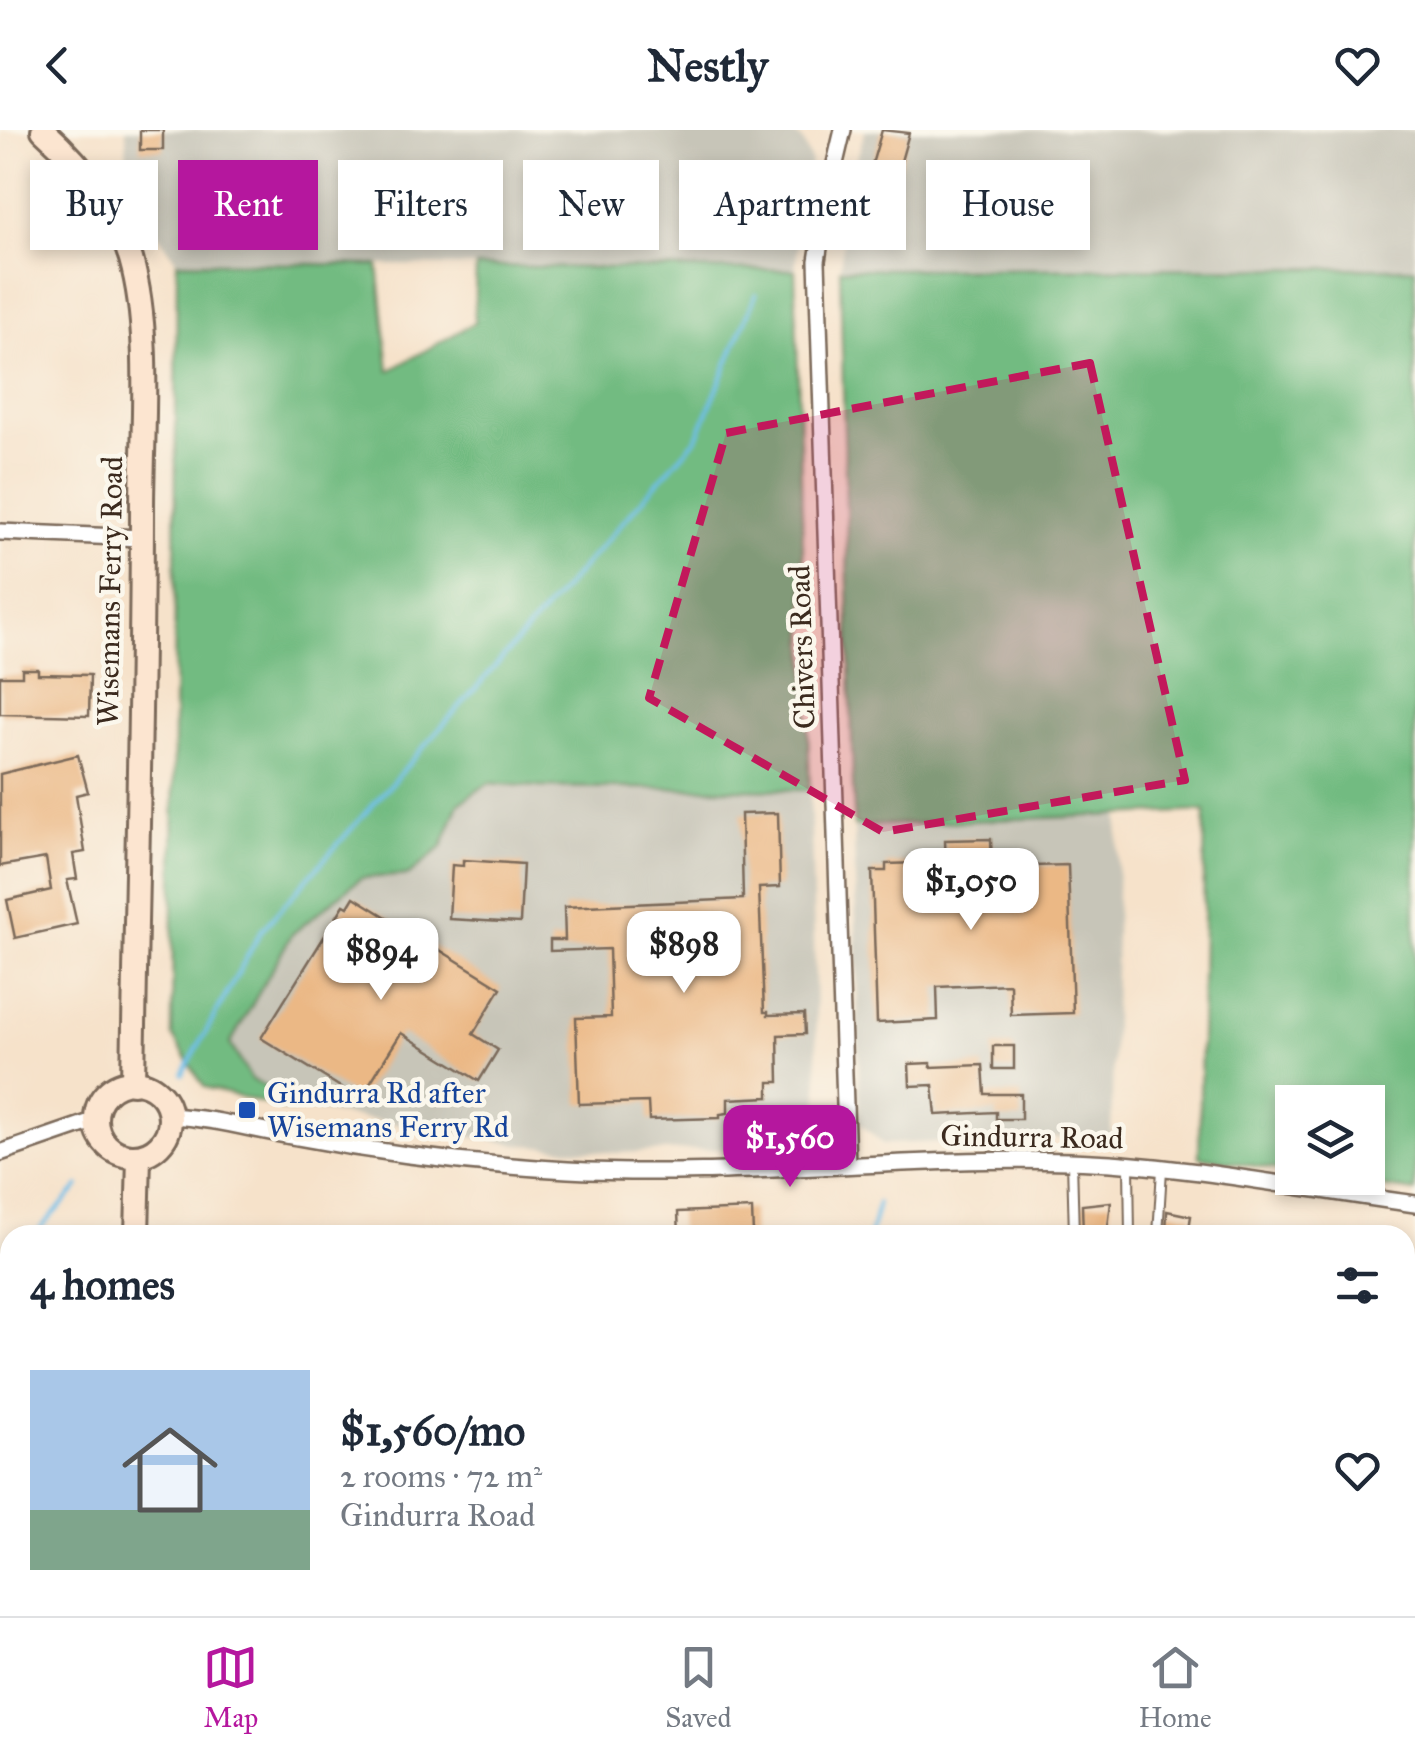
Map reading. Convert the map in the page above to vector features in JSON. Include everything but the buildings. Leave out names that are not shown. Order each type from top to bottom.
[{"type":"main road","name":"Wisemans Ferry Road","points":[[42,130],[90,180],[113,214],[130,258],[142,312],[133,1082]]},
{"type":"main road","points":[[133,1082],[162,1096],[170,1116],[165,1138],[139,1156],[110,1148],[102,1140],[96,1120],[98,1108],[111,1090],[133,1082]]},
{"type":"main road","points":[[137,1225],[139,1156]]},
{"type":"street","name":"Chivers Road","points":[[839,132],[817,261],[847,1165]]},
{"type":"street","points":[[0,532],[142,538]]},
{"type":"street","name":"Gindurra Road","points":[[170,1116],[225,1120],[296,1137],[420,1155],[568,1170],[1072,1161],[1162,1169],[1415,1204]]},
{"type":"street","points":[[0,1153],[40,1136],[96,1120]]},
{"type":"lane","points":[[1072,1161],[1074,1225]]},
{"type":"lane","points":[[1130,1166],[1130,1225]]},
{"type":"lane","points":[[1159,1225],[1162,1169]]},
{"type":"highlighted area","points":[[1090,363],[1185,780],[883,832],[649,698],[726,433]]},
{"type":"shaded area","points":[[126,130],[785,130],[801,138],[811,160],[679,160],[679,250],[797,250],[795,270],[177,262],[158,234],[158,160],[127,160]]},
{"type":"shaded area","points":[[865,130],[1415,130],[1415,268],[840,269],[842,250],[906,250],[906,160],[857,160]]},
{"type":"shaded area","points":[[489,783],[810,790],[819,1124],[798,1146],[616,1153],[515,1144],[307,1109],[251,1079],[230,1045],[292,934],[361,878],[409,875],[442,847],[459,803]]},
{"type":"shaded area","points":[[1119,815],[1111,1140],[1085,1137],[883,1144],[860,1123],[854,826]]},
{"type":"green space","points":[[177,262],[378,265],[389,371],[474,323],[476,266],[795,270],[810,790],[489,783],[459,803],[442,847],[409,875],[361,878],[292,934],[230,1044],[251,1079],[307,1109],[292,1111],[204,1087],[172,1035]]},
{"type":"green space","points":[[1415,268],[1415,1192],[1385,1187],[1385,1085],[1275,1085],[1275,1169],[1199,1157],[1205,811],[854,826],[840,269]]},
{"type":"waterway","points":[[183,1074],[261,931],[697,438],[756,294]]},
{"type":"waterway","points":[[43,1225],[79,1186]]},
{"type":"waterway","points":[[872,1225],[878,1203]]},
{"type":"place","name":"Gindurra Rd after Wisemans Ferry Rd","points":[[247,1110]]}]
